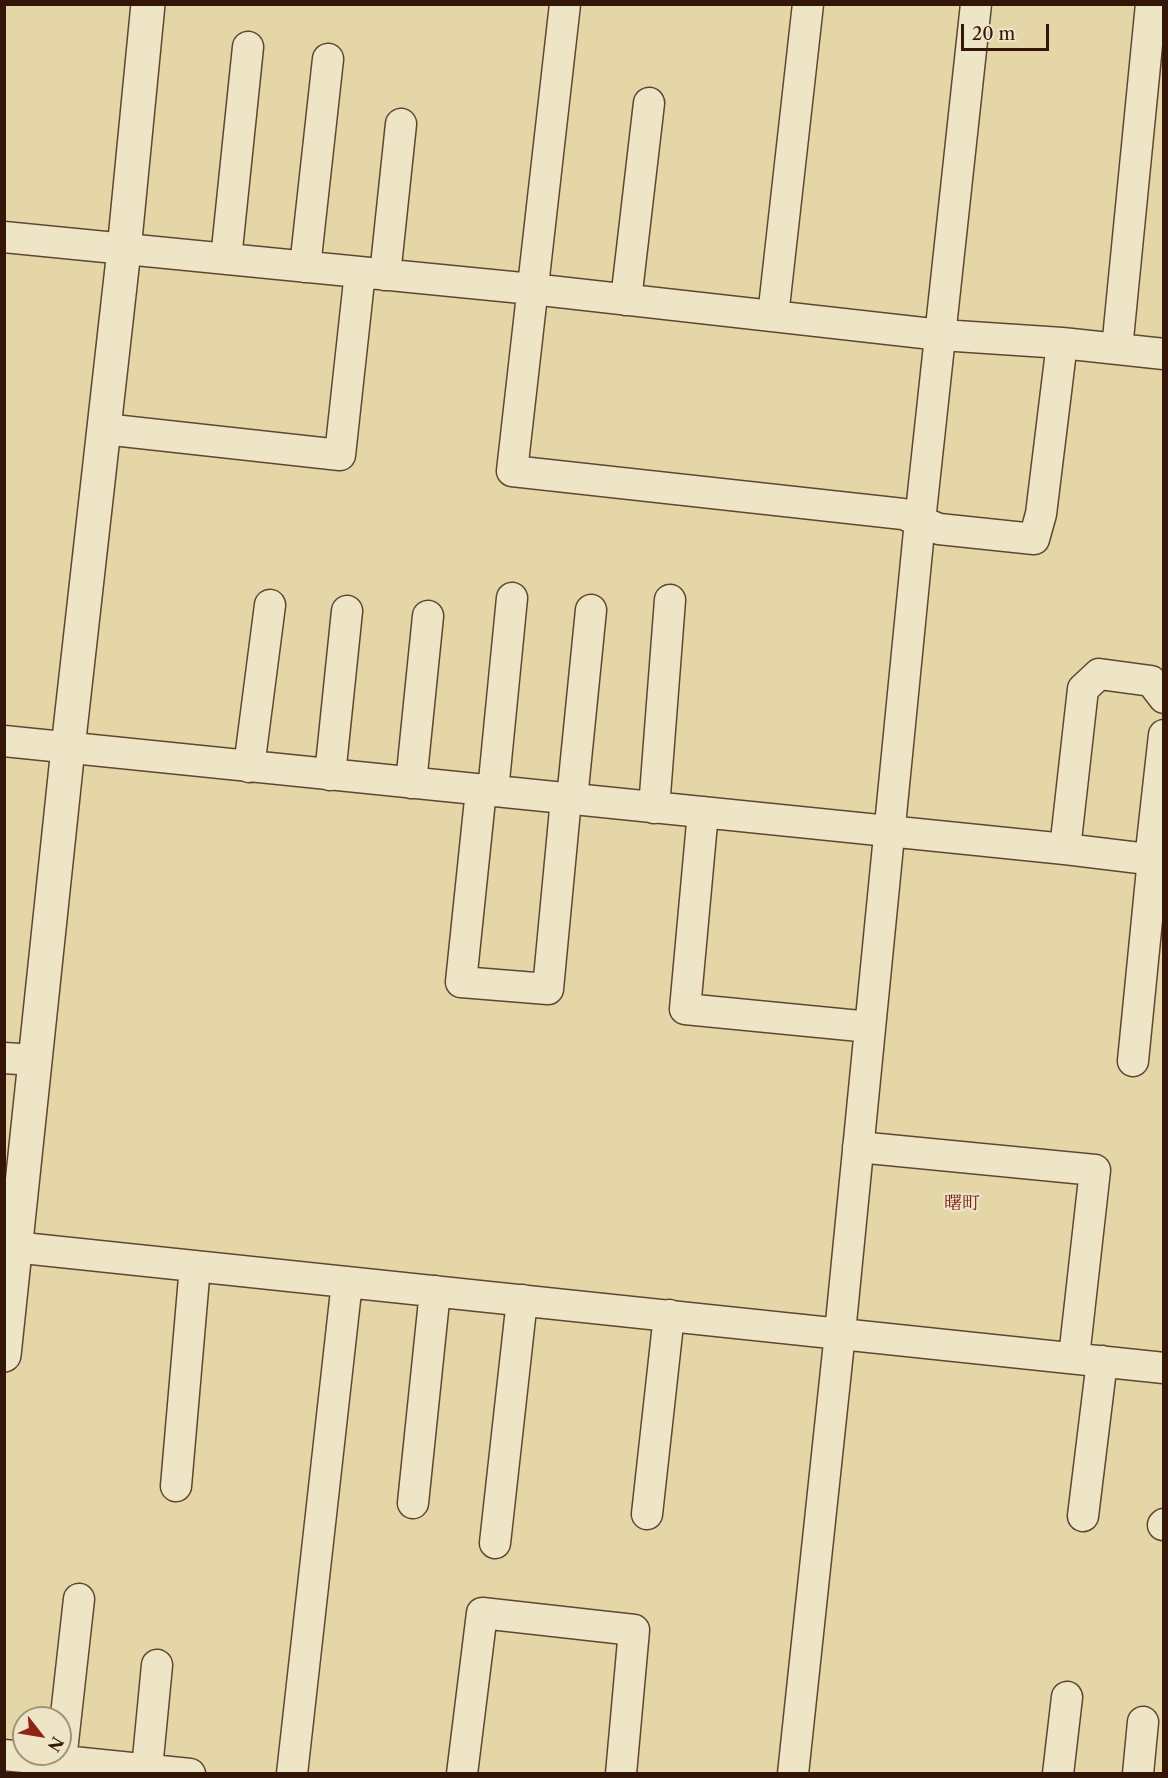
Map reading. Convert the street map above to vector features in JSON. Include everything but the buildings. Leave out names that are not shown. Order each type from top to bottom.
[{"type":"street","points":[[4,1355],[20,1059],[68,748],[124,250],[148,4]]},
{"type":"street","points":[[565,4],[512,471],[903,514],[939,529],[1034,539],[1041,514],[1062,343]]},
{"type":"street","points":[[773,316],[808,4]]},
{"type":"street","points":[[794,1773],[840,1333],[888,832],[976,4]]},
{"type":"street","points":[[1117,349],[1151,4]]},
{"type":"street","points":[[226,259],[248,47]]},
{"type":"street","points":[[305,267],[328,59]]},
{"type":"street","points":[[626,300],[649,103]]},
{"type":"street","points":[[104,429],[340,455],[401,124]]},
{"type":"street","points":[[4,237],[532,289],[941,335],[1062,343],[1164,354]]},
{"type":"street","points":[[512,598],[461,982],[548,989],[591,610]]},
{"type":"street","points":[[654,808],[670,600]]},
{"type":"street","points":[[249,767],[270,605]]},
{"type":"street","points":[[330,775],[347,611]]},
{"type":"street","points":[[411,783],[428,616]]},
{"type":"street","points":[[1065,849],[1083,689],[1099,674],[1151,681],[1164,698]]},
{"type":"street","points":[[1133,1061],[1156,860],[1164,735]]},
{"type":"street","points":[[4,741],[1156,860]]},
{"type":"street","points":[[703,812],[685,1009],[870,1027]]},
{"type":"street","points":[[858,1147],[1095,1170],[1083,1516]]},
{"type":"street","points":[[10,1247],[1164,1368]]},
{"type":"street","points":[[176,1486],[195,1266]]},
{"type":"street","points":[[292,1773],[347,1282]]},
{"type":"street","points":[[413,1503],[435,1291]]},
{"type":"street","points":[[495,1543],[522,1300]]},
{"type":"street","points":[[647,1514],[669,1315]]},
{"type":"street","points":[[67,1706],[79,1599]]},
{"type":"street","points":[[462,1773],[482,1613],[634,1630],[621,1773]]},
{"type":"street","points":[[147,1769],[157,1665]]},
{"type":"street","points":[[1058,1773],[1067,1697]]},
{"type":"street","points":[[1138,1773],[1143,1722]]},
{"type":"street","points":[[72,1761],[190,1773]]},
{"type":"district","name":"曙町","points":[[962,1204]]}]
